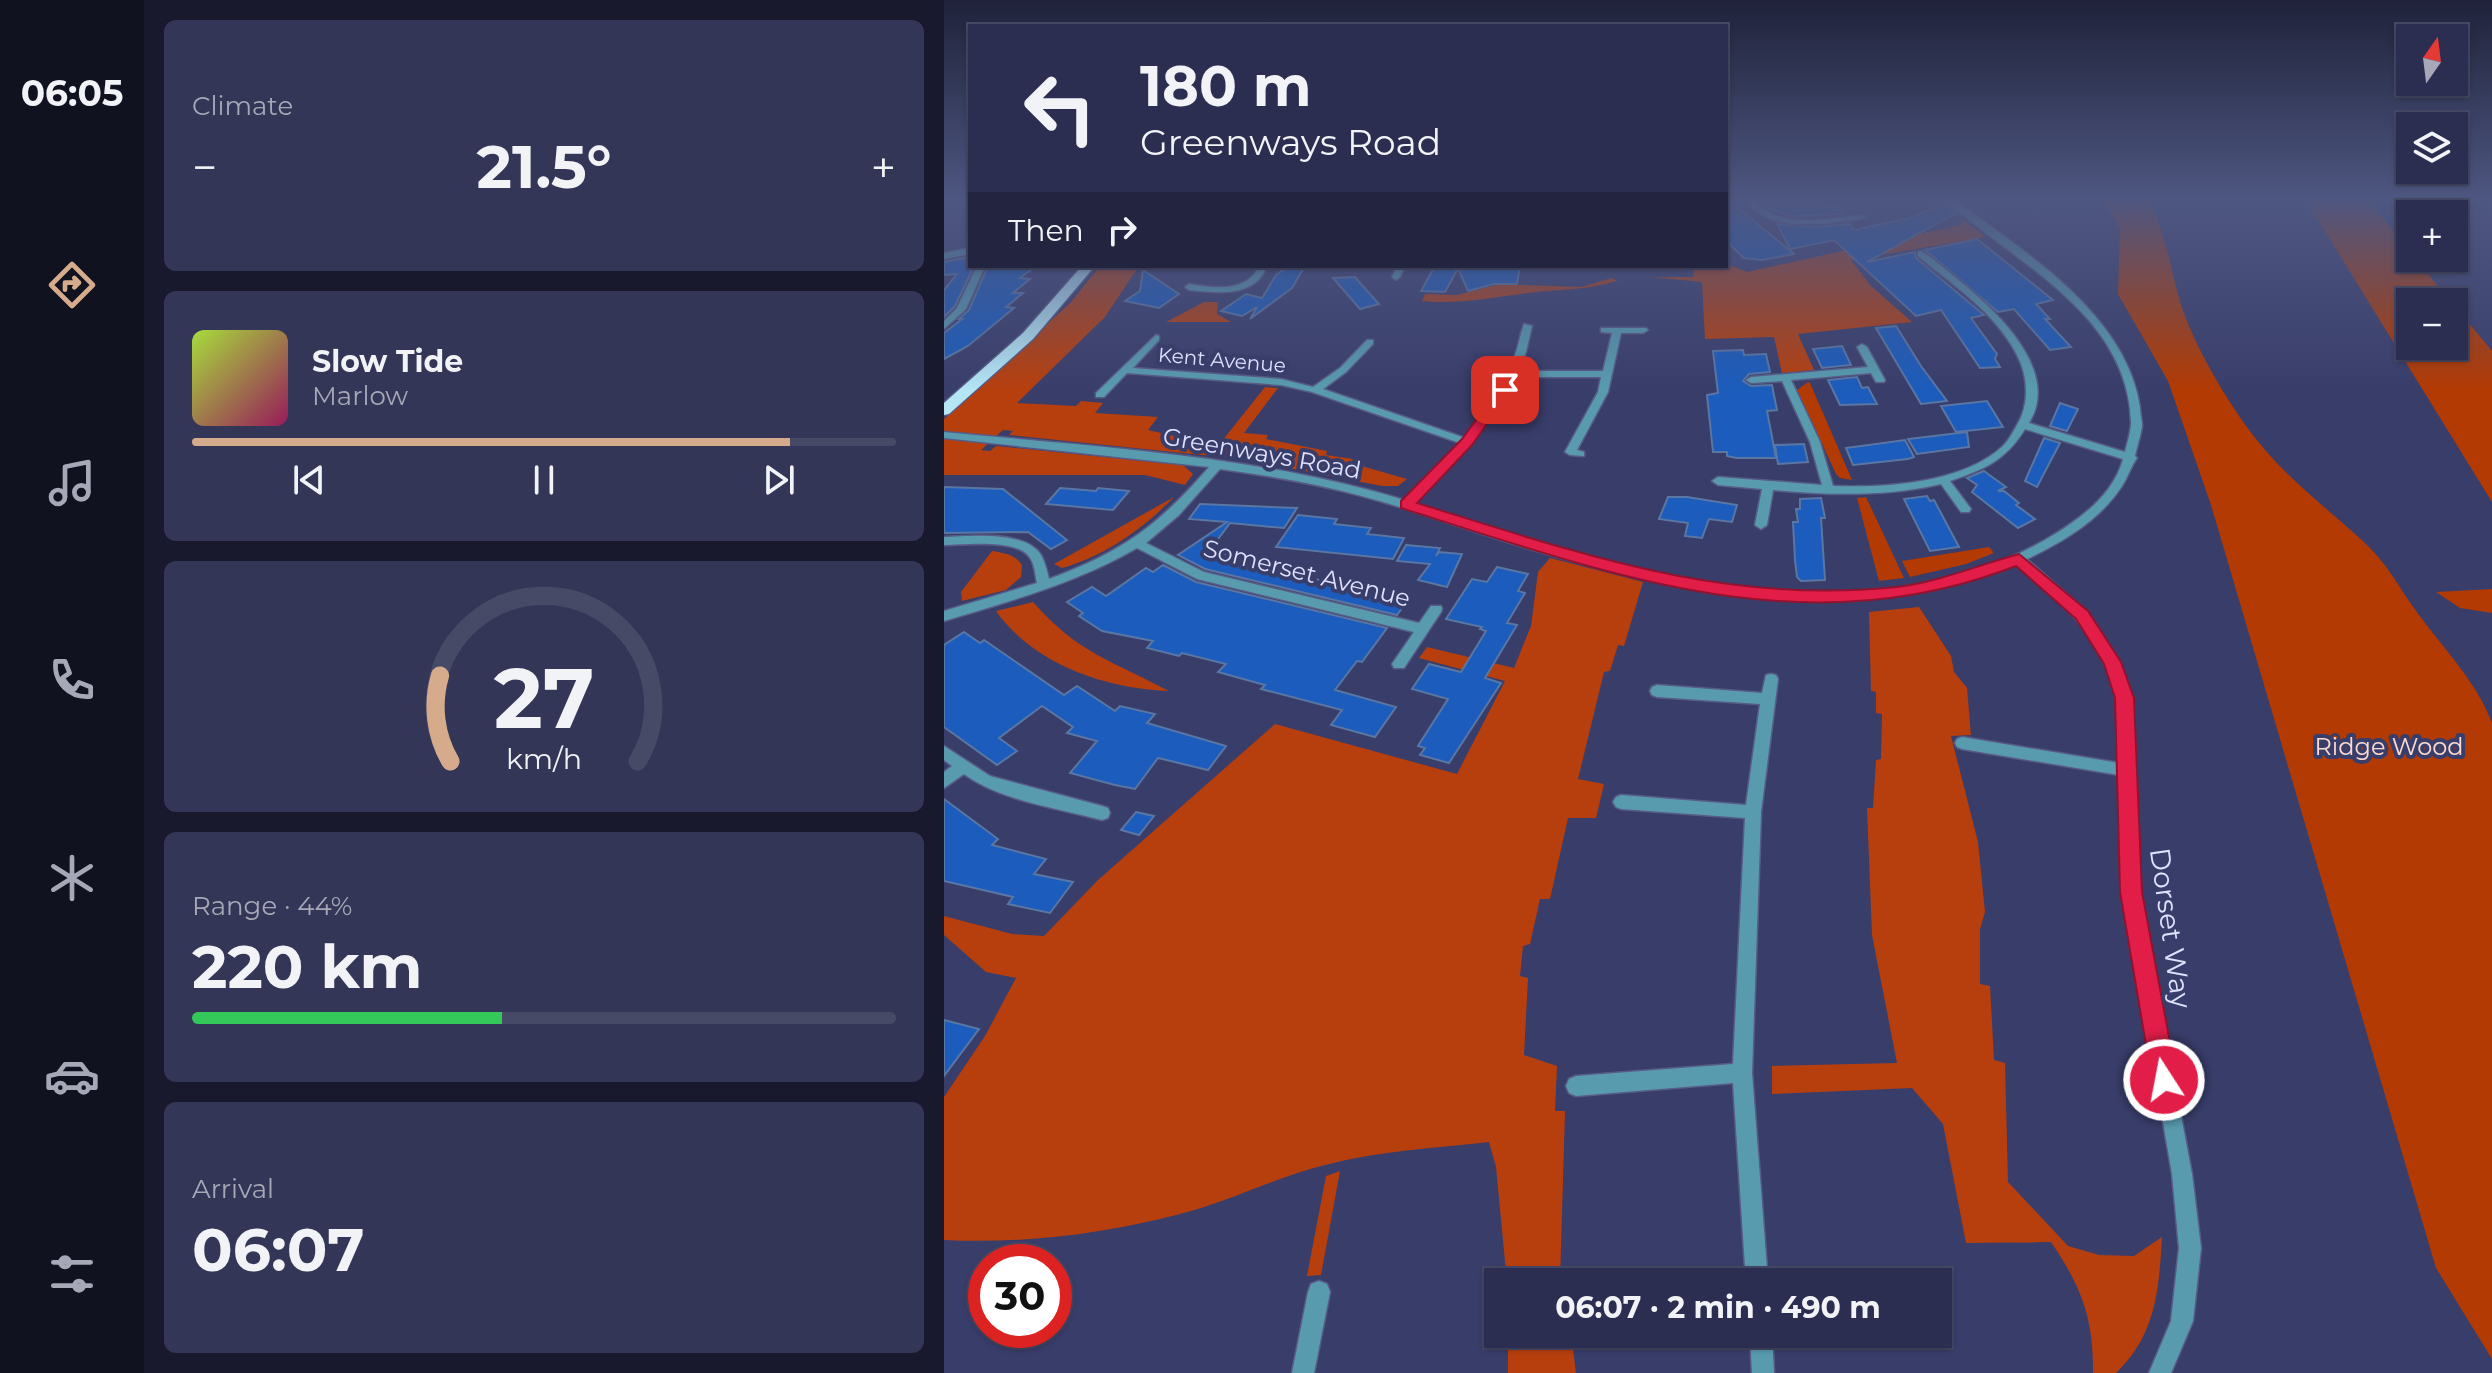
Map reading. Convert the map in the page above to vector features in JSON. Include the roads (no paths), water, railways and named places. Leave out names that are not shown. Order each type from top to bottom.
[{"type":"main road","points":[[944,411],[1028,336],[1087,268]]},
{"type":"street","points":[[1718,481],[1829,490],[1943,479],[1986,464],[2016,439],[2030,408],[2031,381],[2021,353],[1991,315],[1928,263]]},
{"type":"street","name":"Greenways Road","points":[[944,435],[1218,464],[1344,487],[1607,567],[1684,585],[1738,593],[1815,597],[1898,593],[1976,575],[2019,559],[2079,526],[2117,488],[2131,458],[2137,439],[2137,403],[2132,380],[2110,341],[2088,314],[2032,263]]},
{"type":"street","points":[[944,326],[961,309],[980,268]]},
{"type":"street","points":[[1189,287],[1217,293],[1249,283],[1260,275],[1262,268]]},
{"type":"street","points":[[1396,277],[1400,268]]},
{"type":"street","points":[[1406,505],[1467,442],[1495,406],[1514,374],[1527,326]]},
{"type":"street","points":[[1604,330],[1643,330]]},
{"type":"street","points":[[1580,454],[1570,452],[1603,392],[1617,330]]},
{"type":"street","name":"Kent Avenue","points":[[1100,395],[1156,338]]},
{"type":"street","name":"Kent Avenue","points":[[1315,390],[1343,370],[1370,342]]},
{"type":"street","points":[[1751,380],[1877,375],[1862,347]]},
{"type":"street","name":"Kent Avenue","points":[[1126,370],[1256,378],[1315,390],[1467,442]]},
{"type":"street","points":[[1514,374],[1607,374]]},
{"type":"street","points":[[1786,379],[1815,442],[1829,490]]},
{"type":"street","points":[[2024,425],[2131,458]]},
{"type":"street","points":[[944,616],[1044,585],[1137,543],[1172,515],[1218,464]]},
{"type":"street","points":[[1943,479],[1965,509]]},
{"type":"street","points":[[1761,525],[1768,487]]},
{"type":"street","points":[[944,541],[1004,541],[1025,547],[1035,554],[1044,585]]},
{"type":"street","name":"Somerset Avenue","points":[[1137,543],[1201,576],[1423,629]]},
{"type":"street","name":"Dorset Way","points":[[2019,559],[2082,615],[2112,662],[2124,698],[2131,892],[2182,1174],[2190,1248],[2182,1321],[2160,1373]]},
{"type":"street","name":"Somerset Avenue","points":[[1399,664],[1436,609]]},
{"type":"street","points":[[1756,1268],[1742,1073],[1753,812],[1771,679]]},
{"type":"street","points":[[1657,691],[1768,699]]},
{"type":"street","points":[[1962,743],[1987,739],[2125,770]]},
{"type":"street","points":[[944,752],[999,786],[1102,813]]},
{"type":"street","points":[[944,781],[963,766]]},
{"type":"street","points":[[1621,802],[1753,812]]},
{"type":"street","points":[[1576,1086],[1742,1073]]},
{"type":"street","points":[[1303,1373],[1319,1292]]},
{"type":"street","points":[[1762,1348],[1763,1373]]},
{"type":"park label","name":"Ridge Wood","points":[[2389,746]]}]
